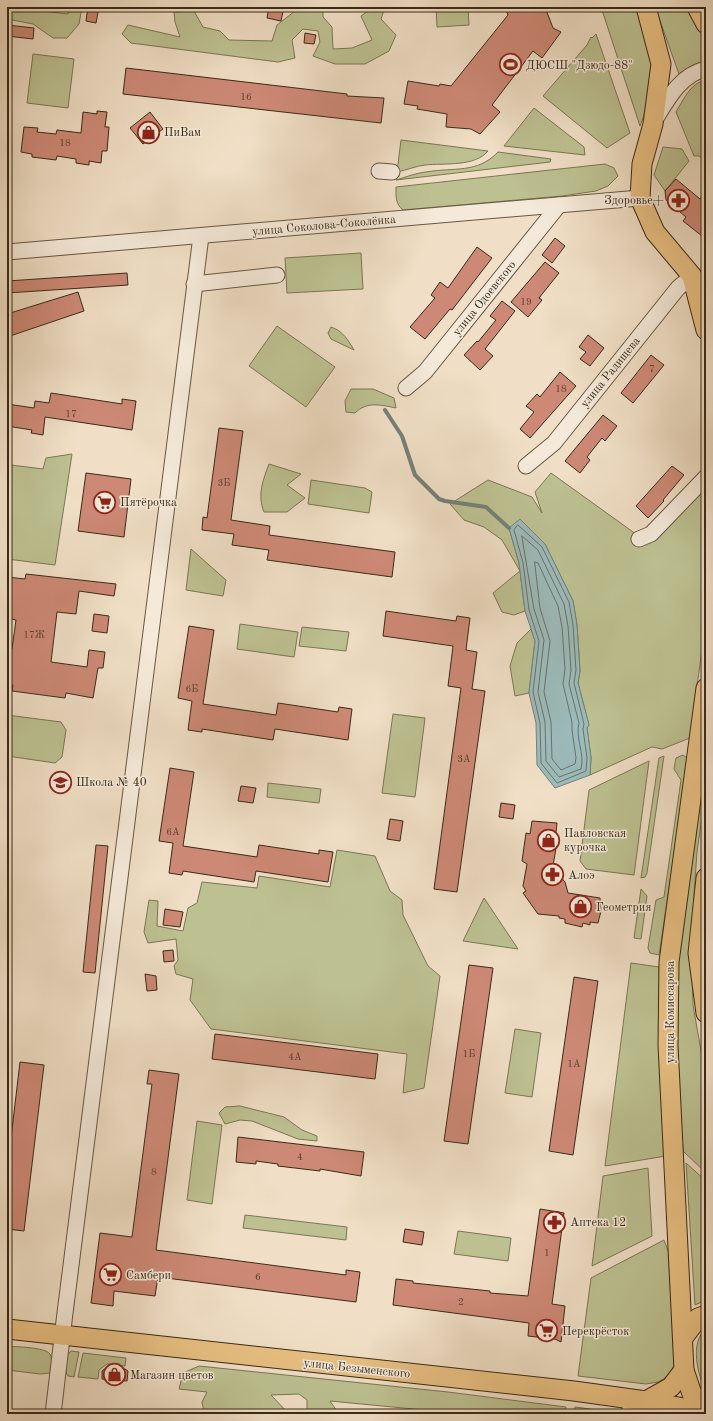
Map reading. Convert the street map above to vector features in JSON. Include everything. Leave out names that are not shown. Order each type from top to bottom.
[{"type":"main road","points":[[646,7],[662,64],[653,124],[642,164],[640,198],[655,232],[692,276],[706,330]]},
{"type":"main road","points":[[697,7],[706,24]]},
{"type":"main road","name":"улица Комиссарова","points":[[684,1370],[675,1217],[675,1158],[668,1045],[669,962],[706,688]]},
{"type":"main road","points":[[706,878],[698,953],[706,1013]]},
{"type":"main road","points":[[683,1338],[698,1318],[706,1315]]},
{"type":"main road","name":"улица Безыменского","points":[[7,1329],[635,1405],[706,1412]]},
{"type":"main road","points":[[635,1405],[671,1387],[684,1370]]},
{"type":"main road","points":[[684,1370],[692,1394],[706,1407]]},
{"type":"street","points":[[653,124],[669,97],[690,75],[706,69]]},
{"type":"street","name":"улица Соколова-Соколёнка","points":[[7,252],[640,198]]},
{"type":"street","name":"улица Одоевского","points":[[406,388],[425,372],[559,205]]},
{"type":"street","points":[[54,1414],[62,1336],[201,236]]},
{"type":"street","points":[[194,284],[278,275]]},
{"type":"street","points":[[692,276],[706,290]]},
{"type":"street","name":"улица Радищева","points":[[526,466],[554,443],[678,288],[692,276]]},
{"type":"street","points":[[639,539],[651,534],[706,477]]},
{"type":"green space","points":[[7,7],[68,14],[70,7],[82,7],[79,24],[67,38],[53,38],[33,24],[7,19]]},
{"type":"green space","points":[[300,7],[323,7],[323,17],[332,27],[333,49],[352,48],[372,40],[361,16],[373,7],[385,7],[381,19],[396,35],[389,51],[365,64],[335,64],[313,56],[320,42],[318,31],[303,29],[292,40],[295,58],[278,62],[131,43],[122,34],[128,25],[180,37],[175,22],[174,12],[194,11],[203,27],[220,31],[229,40],[272,41],[277,25]]},
{"type":"green space","points":[[436,7],[468,7],[469,25],[437,27]]},
{"type":"green space","points":[[601,7],[637,7],[643,22],[650,52],[651,81],[649,95],[640,126]]},
{"type":"green space","points":[[655,7],[686,7],[706,42],[706,61],[693,65],[679,74]]},
{"type":"green space","points":[[596,34],[630,133],[607,148],[543,96],[587,45],[591,37],[592,38]]},
{"type":"green space","points":[[33,54],[74,59],[68,108],[27,103]]},
{"type":"green space","points":[[706,80],[706,161],[699,156],[694,156],[676,112],[692,88],[696,84]]},
{"type":"green space","points":[[534,108],[584,147],[585,155],[504,146]]},
{"type":"green space","points":[[401,140],[488,151],[475,160],[467,162],[418,166],[397,172]]},
{"type":"green space","points":[[663,147],[682,149],[689,161],[665,191],[654,175]]},
{"type":"green space","points":[[498,152],[551,159],[550,162],[396,180],[415,174],[473,167],[482,164]]},
{"type":"green space","points":[[605,164],[614,168],[618,176],[608,186],[596,191],[562,196],[403,210],[400,208],[396,199],[396,187]]},
{"type":"green space","points":[[361,253],[363,289],[287,293],[285,258]]},
{"type":"green space","points":[[277,326],[335,367],[306,407],[249,366]]},
{"type":"green space","points":[[331,327],[342,333],[354,350],[331,339],[328,333]]},
{"type":"green space","points":[[351,389],[373,389],[394,398],[396,408],[369,405],[355,413],[346,412],[345,401]]},
{"type":"green space","points":[[72,454],[55,565],[7,559],[7,497],[11,465],[43,469],[46,458]]},
{"type":"green space","points":[[269,464],[301,474],[287,485],[305,498],[287,512],[264,512],[261,494]]},
{"type":"green space","points":[[551,473],[647,542],[706,484],[706,620],[690,738],[662,749],[652,747],[590,775],[591,758],[587,728],[589,725],[578,683],[580,671],[577,625],[573,601],[545,544],[509,528],[520,571],[502,540],[484,527],[464,520],[450,504],[488,480],[532,497],[542,513],[535,492]]},
{"type":"green space","points":[[311,480],[365,488],[372,492],[369,513],[308,504]]},
{"type":"green space","points":[[191,549],[226,580],[223,596],[186,590]]},
{"type":"green space","points":[[520,571],[525,611],[514,615],[502,612],[493,593]]},
{"type":"green space","points":[[240,624],[298,632],[294,657],[237,649]]},
{"type":"green space","points":[[302,627],[349,632],[346,651],[299,646]]},
{"type":"green space","points":[[531,629],[535,641],[529,693],[515,696],[510,666],[517,643]]},
{"type":"green space","points":[[393,714],[425,718],[415,797],[382,793]]},
{"type":"green space","points":[[7,715],[61,722],[66,730],[62,757],[55,763],[7,756]]},
{"type":"green space","points":[[683,755],[687,758],[687,767],[659,955],[650,953],[648,948],[656,900],[664,897],[681,780],[674,769],[676,758]]},
{"type":"green space","points":[[664,756],[647,873],[645,877],[641,878],[659,758]]},
{"type":"green space","points":[[706,760],[706,788],[697,852],[691,937],[693,1005],[706,1079],[706,1173],[683,1151],[676,1045],[677,960],[702,763]]},
{"type":"green space","points":[[649,761],[634,875],[586,869],[580,861],[589,790]]},
{"type":"green space","points":[[268,783],[321,789],[319,803],[267,797]]},
{"type":"green space","points":[[337,850],[375,856],[390,891],[402,900],[403,915],[428,966],[440,976],[424,1088],[403,1093],[407,1054],[211,1029],[190,1000],[193,979],[176,974],[174,966],[178,960],[176,939],[148,943],[144,932],[149,900],[158,901],[157,926],[183,931],[188,908],[197,903],[202,882],[257,888],[259,876],[330,887]]},
{"type":"green space","points":[[641,889],[647,896],[641,939],[634,938]]},
{"type":"green space","points":[[484,898],[518,949],[463,941]]},
{"type":"green space","points":[[631,963],[659,967],[661,1077],[666,1156],[605,1166]]},
{"type":"green space","points":[[515,1029],[541,1033],[532,1097],[505,1093]]},
{"type":"green space","points":[[240,1106],[284,1117],[302,1130],[317,1136],[317,1141],[298,1139],[252,1121],[240,1120],[225,1124],[219,1113],[225,1107]]},
{"type":"green space","points":[[197,1121],[222,1125],[212,1204],[187,1200]]},
{"type":"green space","points":[[686,1163],[706,1181],[706,1300],[695,1305]]},
{"type":"green space","points":[[648,1168],[652,1236],[592,1266],[603,1176]]},
{"type":"green space","points":[[245,1215],[347,1227],[346,1240],[243,1228]]},
{"type":"green space","points":[[458,1231],[511,1238],[508,1261],[454,1254]]},
{"type":"green space","points":[[664,1240],[671,1259],[676,1352],[673,1370],[667,1377],[658,1382],[646,1384],[578,1376],[591,1278]]},
{"type":"green space","points":[[706,1329],[706,1392],[700,1377],[696,1350],[701,1335]]},
{"type":"green space","points":[[7,1346],[37,1349],[47,1352],[50,1354],[52,1363],[51,1373],[40,1374],[7,1370]]},
{"type":"green space","points":[[71,1351],[79,1352],[74,1377],[68,1376],[65,1367],[67,1356]]},
{"type":"green space","points":[[83,1353],[126,1358],[125,1366],[107,1364],[99,1370],[98,1379],[78,1377]]},
{"type":"green space","points":[[199,1366],[448,1392],[566,1407],[564,1414],[466,1414],[330,1401],[339,1414],[307,1414],[307,1400],[299,1394],[271,1395],[289,1414],[211,1414],[204,1413],[202,1402],[207,1392],[179,1389],[183,1373]]},
{"type":"green space","points":[[575,1407],[613,1412],[615,1414],[574,1414]]},
{"type":"water","points":[[520,519],[545,544],[573,601],[577,625],[580,671],[578,683],[589,725],[587,728],[591,758],[590,775],[555,788],[537,765],[536,723],[529,693],[535,641],[525,611],[519,563],[509,528]]},
{"type":"building","points":[[88,7],[99,7],[96,23],[86,21]]},
{"type":"building","points":[[269,7],[284,7],[281,21],[267,18]]},
{"type":"building","points":[[505,7],[530,7],[531,9],[545,7],[553,28],[561,32],[542,58],[533,51],[492,105],[500,112],[480,134],[471,129],[446,127],[447,114],[417,109],[418,106],[404,104],[408,81],[439,86],[440,84],[451,86],[508,15]]},
{"type":"building","points":[[7,25],[34,28],[33,39],[7,36]]},
{"type":"building","points":[[305,33],[316,35],[314,44],[304,43]]},
{"type":"building","points":[[126,68],[347,94],[347,96],[384,98],[381,123],[123,94]]},
{"type":"building","points":[[97,111],[107,112],[105,127],[109,127],[107,151],[102,151],[101,163],[89,161],[89,165],[76,163],[76,159],[57,156],[56,160],[32,157],[32,154],[21,152],[24,127],[38,128],[37,132],[56,134],[57,130],[81,133],[83,112],[97,114]]},
{"type":"building","points":[[150,112],[163,129],[143,144],[130,128]]},
{"type":"building","points":[[676,179],[700,199],[706,192],[706,230],[702,236],[683,221],[686,217],[666,200],[665,191]]},
{"type":"building","points":[[555,238],[565,246],[552,263],[542,255]]},
{"type":"building","points":[[477,247],[492,258],[452,310],[450,309],[425,339],[410,327],[435,298],[431,295],[440,282],[448,288]]},
{"type":"building","points":[[545,262],[559,273],[539,298],[542,300],[528,317],[511,302]]},
{"type":"building","points":[[127,273],[128,285],[7,293],[7,281]]},
{"type":"building","points":[[78,292],[84,311],[7,337],[7,314]]},
{"type":"building","points":[[502,301],[515,311],[485,349],[493,356],[480,370],[464,355],[477,341],[478,342],[496,320],[490,316]]},
{"type":"building","points":[[588,335],[604,348],[590,366],[580,359],[586,352],[579,347]]},
{"type":"building","points":[[651,355],[664,365],[633,403],[621,393]]},
{"type":"building","points":[[560,372],[576,386],[530,438],[520,429],[534,412],[526,406],[537,394],[540,397]]},
{"type":"building","points":[[51,393],[122,404],[122,399],[136,401],[132,430],[45,417],[43,435],[31,433],[32,430],[7,426],[7,404],[34,408],[35,401],[49,403]]},
{"type":"building","points":[[603,415],[617,426],[605,441],[602,438],[587,457],[590,460],[580,473],[565,461]]},
{"type":"building","points":[[219,428],[243,431],[231,520],[270,526],[269,535],[395,552],[392,577],[267,560],[269,550],[232,545],[234,534],[202,530],[203,517],[207,518]]},
{"type":"building","points":[[672,466],[684,475],[663,500],[664,501],[648,518],[636,506]]},
{"type":"building","points":[[86,473],[131,479],[124,537],[78,531]]},
{"type":"building","points":[[26,574],[116,584],[114,596],[79,591],[76,614],[57,612],[51,662],[87,667],[89,650],[105,652],[103,668],[98,668],[93,698],[66,693],[65,698],[12,691],[13,685],[7,684],[7,648],[12,649],[16,620],[7,618],[7,577],[25,579]]},
{"type":"building","points":[[386,611],[456,621],[457,616],[470,618],[466,650],[477,652],[472,689],[485,691],[457,892],[434,889],[461,688],[448,686],[453,646],[383,636]]},
{"type":"building","points":[[94,614],[109,616],[107,633],[92,631]]},
{"type":"building","points":[[189,626],[214,630],[203,704],[276,715],[278,703],[338,712],[339,707],[352,709],[348,740],[275,729],[273,740],[202,729],[202,732],[188,730],[192,701],[178,698]]},
{"type":"building","points":[[170,768],[194,772],[183,846],[257,857],[259,845],[319,854],[319,850],[333,852],[328,882],[256,871],[254,882],[183,871],[182,875],[169,873],[173,843],[159,841]]},
{"type":"building","points":[[241,786],[256,788],[253,803],[238,801]]},
{"type":"building","points":[[501,803],[515,805],[513,819],[499,817]]},
{"type":"building","points":[[390,819],[403,821],[400,841],[387,839]]},
{"type":"building","points":[[532,821],[557,823],[555,842],[557,842],[552,872],[559,875],[565,882],[568,893],[600,898],[601,911],[598,923],[590,922],[590,925],[583,923],[582,927],[565,923],[565,919],[559,918],[559,916],[538,914],[523,893],[526,891],[523,886],[527,864],[522,861],[526,833],[530,834]]},
{"type":"building","points":[[96,845],[108,846],[95,973],[83,972]]},
{"type":"building","points":[[165,909],[183,912],[180,927],[163,925]]},
{"type":"building","points":[[173,950],[174,961],[164,962],[163,951]]},
{"type":"building","points":[[469,965],[493,968],[468,1144],[444,1141]]},
{"type":"building","points":[[145,974],[156,976],[157,990],[147,991]]},
{"type":"building","points":[[574,977],[598,981],[573,1155],[549,1151]]},
{"type":"building","points":[[215,1034],[378,1054],[375,1079],[212,1059]]},
{"type":"building","points":[[20,1062],[44,1065],[24,1231],[7,1229],[7,1172]]},
{"type":"building","points":[[149,1070],[179,1074],[156,1250],[346,1275],[346,1270],[360,1272],[356,1302],[158,1277],[155,1296],[114,1291],[113,1306],[91,1303],[100,1233],[132,1237],[152,1084],[147,1084]]},
{"type":"building","points":[[238,1137],[364,1152],[361,1176],[320,1169],[320,1171],[278,1166],[278,1164],[256,1161],[256,1164],[236,1162]]},
{"type":"building","points":[[540,1209],[564,1213],[552,1304],[565,1306],[561,1342],[555,1339],[528,1336],[529,1323],[393,1305],[396,1279],[413,1281],[413,1283],[490,1291],[490,1293],[528,1296]]},
{"type":"building","points":[[405,1229],[424,1232],[422,1245],[403,1242]]},
{"type":"building","name":"Магазин цветов","points":[[107,1367],[125,1369],[128,1371],[127,1381],[102,1379],[102,1371]]},
{"type":"waterway","points":[[385,410],[402,436],[415,475],[439,499],[486,507],[509,528]]},
{"type":"place","name":"ДЮСШ \"Дзюдо-88\"","points":[[510,65]]},
{"type":"place","name":"ПиВам","points":[[148,132]]},
{"type":"place","name":"Здоровье+","points":[[679,200]]},
{"type":"place","name":"Пятёрочка","points":[[105,502]]},
{"type":"place","name":"Школа № 40","points":[[61,782]]},
{"type":"place","name":"Павловская курочка","points":[[549,840]]},
{"type":"place","name":"Алоэ","points":[[553,875]]},
{"type":"place","name":"Геометрия","points":[[580,907]]},
{"type":"place","name":"Аптека 12","points":[[555,1222]]},
{"type":"place","name":"Самбери","points":[[111,1275]]},
{"type":"place","name":"Перекрёсток","points":[[547,1331]]},
{"type":"place","name":"Магазин цветов","points":[[115,1375]]}]
